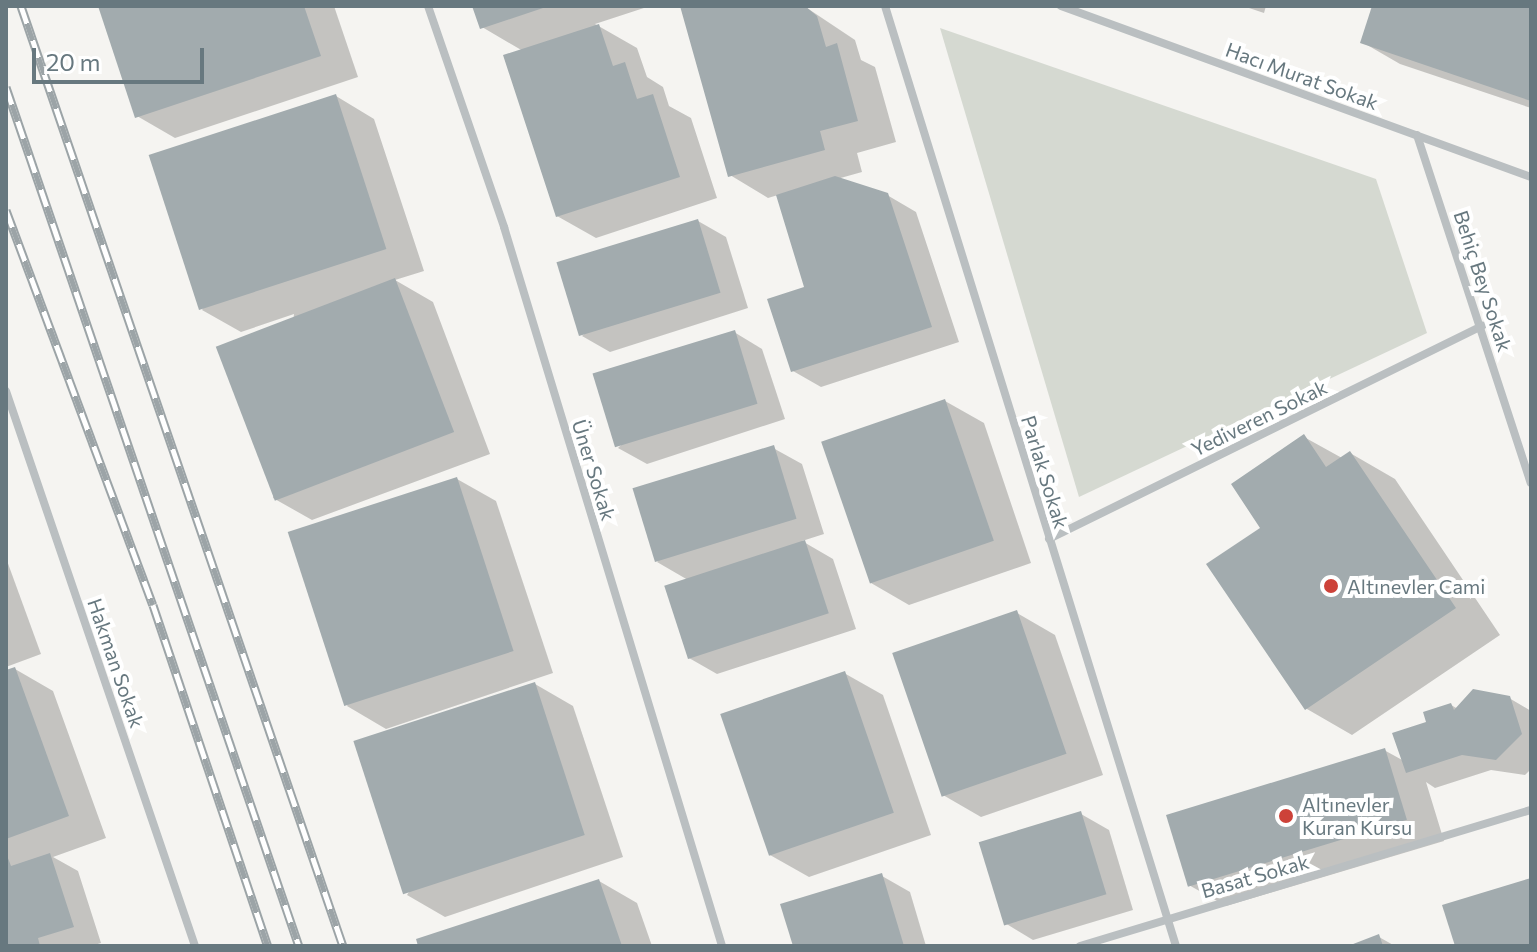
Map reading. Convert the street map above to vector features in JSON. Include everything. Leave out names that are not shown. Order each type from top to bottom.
[{"type":"street","name":"Üner Sokak","points":[[428,6],[504,227],[722,946]]},
{"type":"street","name":"Parlak Sokak","points":[[885,6],[1176,946]]},
{"type":"street","name":"Hacı Murat Sokak","points":[[1061,6],[1531,177]]},
{"type":"street","name":"Behiç Bey Sokak","points":[[1417,135],[1531,483]]},
{"type":"street","name":"Yediveren Sokak","points":[[1049,539],[1482,326]]},
{"type":"street","name":"Hakman Sokak","points":[[6,391],[195,946]]},
{"type":"street","name":"Basat Sokak","points":[[1080,946],[1531,810]]},
{"type":"shaded area","points":[[940,28],[1376,179],[1427,333],[1079,497]]},
{"type":"building","points":[[98,6],[304,6],[321,56],[135,118]]},
{"type":"building","points":[[472,6],[546,6],[546,7],[480,29]]},
{"type":"building","points":[[680,6],[805,6],[817,16],[826,47],[837,43],[858,121],[820,131],[825,150],[728,177]]},
{"type":"building","points":[[1372,6],[1531,6],[1531,101],[1360,43]]},
{"type":"building","points":[[599,24],[613,66],[625,62],[637,99],[653,94],[680,177],[556,217],[503,55]]},
{"type":"building","points":[[336,94],[386,249],[199,310],[149,155]]},
{"type":"building","points":[[835,176],[888,193],[932,327],[791,372],[767,299],[804,287],[776,195]]},
{"type":"building","points":[[698,219],[721,293],[579,336],[556,262]]},
{"type":"building","points":[[395,278],[454,432],[275,501],[216,347]]},
{"type":"building","points":[[735,330],[758,404],[615,447],[593,374]]},
{"type":"building","points":[[945,399],[994,541],[870,583],[821,442]]},
{"type":"building","name":"Altınevler Cami","points":[[1304,434],[1326,467],[1350,451],[1456,608],[1305,710],[1206,564],[1260,528],[1231,484]]},
{"type":"building","points":[[774,445],[797,519],[655,562],[632,488]]},
{"type":"building","points":[[457,477],[514,651],[344,706],[288,532]]},
{"type":"building","points":[[805,540],[829,613],[688,659],[664,586]]},
{"type":"building","points":[[1017,610],[1066,754],[942,797],[892,653]]},
{"type":"building","points":[[15,667],[69,816],[6,839],[6,670]]},
{"type":"building","points":[[845,671],[894,813],[769,856],[720,714]]},
{"type":"building","points":[[535,682],[585,835],[403,894],[353,741]]},
{"type":"building","points":[[1473,689],[1510,696],[1522,734],[1496,760],[1462,755],[1406,773],[1392,733],[1426,722],[1423,712],[1451,703],[1454,710]]},
{"type":"building","name":"Altınevler Kuran Kursu","points":[[1385,748],[1407,820],[1188,887],[1166,815]]},
{"type":"building","points":[[1081,811],[1106,894],[1004,925],[979,842]]},
{"type":"building","points":[[6,853],[11,866],[50,853],[74,927],[38,938],[40,946],[6,946]]},
{"type":"building","points":[[882,873],[904,946],[793,946],[780,904]]},
{"type":"building","points":[[1531,878],[1531,946],[1455,946],[1442,905]]},
{"type":"building","points":[[599,879],[622,946],[418,946],[416,939]]},
{"type":"building","points":[[1379,934],[1383,946],[1348,946]]},
{"type":"railway","points":[[21,6],[343,946]]},
{"type":"railway","points":[[6,87],[299,946]]},
{"type":"railway","points":[[6,210],[153,605],[268,946]]},
{"type":"place","name":"Altınevler Cami","points":[[1331,586]]},
{"type":"place","name":"Altınevler Kuran Kursu","points":[[1286,816]]}]
